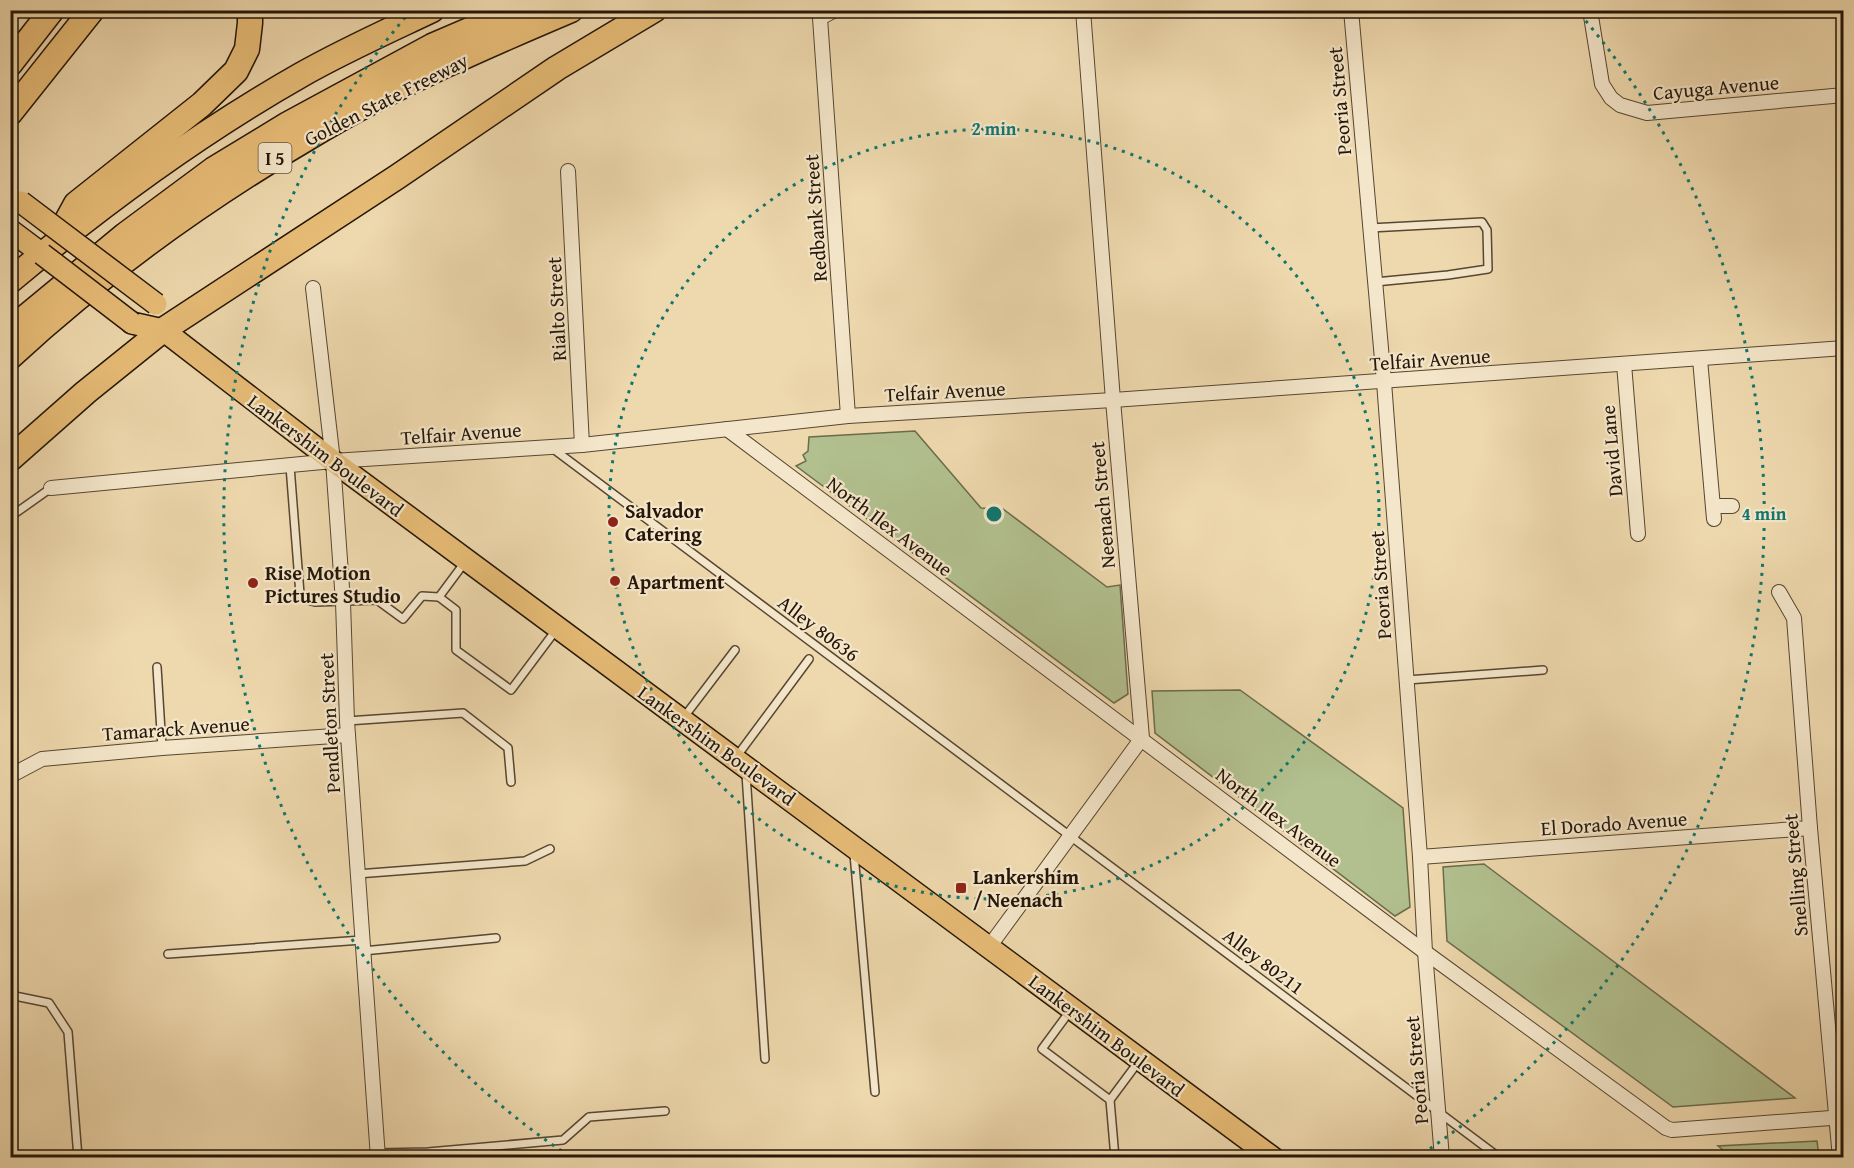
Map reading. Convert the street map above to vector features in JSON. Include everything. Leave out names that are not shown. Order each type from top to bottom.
[{"type":"highway","points":[[10,64],[52,10]]},
{"type":"highway","points":[[10,113],[92,10]]},
{"type":"highway","points":[[54,244],[76,204],[202,104],[236,71],[246,49],[250,10]]},
{"type":"highway","points":[[10,281],[136,180],[234,116],[302,75],[432,10]]},
{"type":"highway","points":[[10,314],[108,230],[182,175],[294,106],[424,39],[489,10]]},
{"type":"highway","points":[[10,330],[125,235],[214,169],[288,124],[432,46],[516,10]]},
{"type":"highway","name":"Golden State Freeway","points":[[10,357],[48,321],[132,254],[237,180],[323,129],[432,72],[571,10]]},
{"type":"highway","points":[[10,459],[86,392],[163,330],[398,177],[557,68],[654,10]]},
{"type":"main road","points":[[16,198],[156,304],[163,330]]},
{"type":"main road","name":"Lankershim Boulevard","points":[[10,230],[132,323],[163,330],[333,461],[1273,1158]]},
{"type":"street","name":"Redbank Street","points":[[835,10],[820,18],[848,416]]},
{"type":"street","name":"Neenach Street","points":[[1083,10],[1142,738]]},
{"type":"street","name":"Peoria Street","points":[[1351,10],[1384,382],[1442,1158]]},
{"type":"street","name":"Cayuga Avenue","points":[[1590,10],[1602,84],[1611,98],[1620,105],[1647,113],[1844,95]]},
{"type":"street","name":"Rialto Street","points":[[568,171],[582,445]]},
{"type":"street","name":"Pendleton Street","points":[[313,288],[333,461],[343,602],[347,721],[378,1155]]},
{"type":"street","name":"Telfair Avenue","points":[[51,488],[333,461],[582,445],[848,416],[1384,382],[1844,348]]},
{"type":"street","points":[[1701,359],[1714,513],[1732,506]]},
{"type":"street","name":"David Lane","points":[[1624,364],[1638,534]]},
{"type":"street","name":"North Ilex Avenue","points":[[727,429],[1425,952],[1666,1128],[1672,1130],[1840,1118]]},
{"type":"street","name":"Snelling Street","points":[[1779,592],[1794,618],[1810,828],[1840,1118],[1840,1158]]},
{"type":"street","name":"Tamarack Avenue","points":[[10,776],[42,759],[348,735]]},
{"type":"street","points":[[988,947],[1142,738]]},
{"type":"street","name":"El Dorado Avenue","points":[[1420,857],[1810,828]]},
{"type":"lane","points":[[1370,228],[1482,222],[1487,230],[1488,269],[1375,282]]},
{"type":"lane","name":"Alley 80636","points":[[550,447],[1069,835]]},
{"type":"lane","points":[[290,466],[300,594],[304,599],[315,602],[377,600],[404,619],[422,596],[439,597],[456,610],[456,650],[511,690],[557,628]]},
{"type":"lane","points":[[10,517],[51,488]]},
{"type":"lane","points":[[439,597],[466,560]]},
{"type":"lane","points":[[682,719],[735,650]]},
{"type":"lane","points":[[765,1059],[740,762],[809,659]]},
{"type":"lane","points":[[157,667],[162,748]]},
{"type":"lane","points":[[1407,680],[1543,670]]},
{"type":"lane","points":[[347,721],[463,713],[508,748],[511,782]]},
{"type":"lane","name":"Alley 80211","points":[[1069,835],[1500,1158]]},
{"type":"lane","points":[[853,846],[875,1092]]},
{"type":"lane","points":[[357,874],[525,861],[549,849]]},
{"type":"lane","points":[[168,954],[496,939]]},
{"type":"lane","points":[[10,995],[49,1003],[68,1032],[78,1158]]},
{"type":"lane","points":[[1071,1008],[1042,1049],[1110,1100]]},
{"type":"lane","points":[[1115,1158],[1110,1100],[1140,1059]]},
{"type":"lane","points":[[378,1155],[563,1140],[589,1117],[665,1111]]},
{"type":"green space","points":[[915,431],[981,508],[1003,509],[1107,587],[1120,585],[1128,694],[1114,703],[796,466],[806,461],[803,455],[808,451],[809,437]]},
{"type":"green space","points":[[1240,690],[1403,808],[1410,907],[1395,916],[1155,733],[1152,691]]},
{"type":"green space","points":[[1484,864],[1795,1098],[1673,1107],[1447,941],[1443,867]]},
{"type":"green space","points":[[1817,1141],[1819,1157],[1732,1157],[1718,1146]]},
{"type":"place","name":"Salvador Catering","points":[[613,522]]},
{"type":"place","name":"Apartment","points":[[615,581]]},
{"type":"place","name":"Rise Motion Pictures Studio","points":[[253,583]]},
{"type":"place","name":"Lankershim / Neenach","points":[[961,888]]}]
